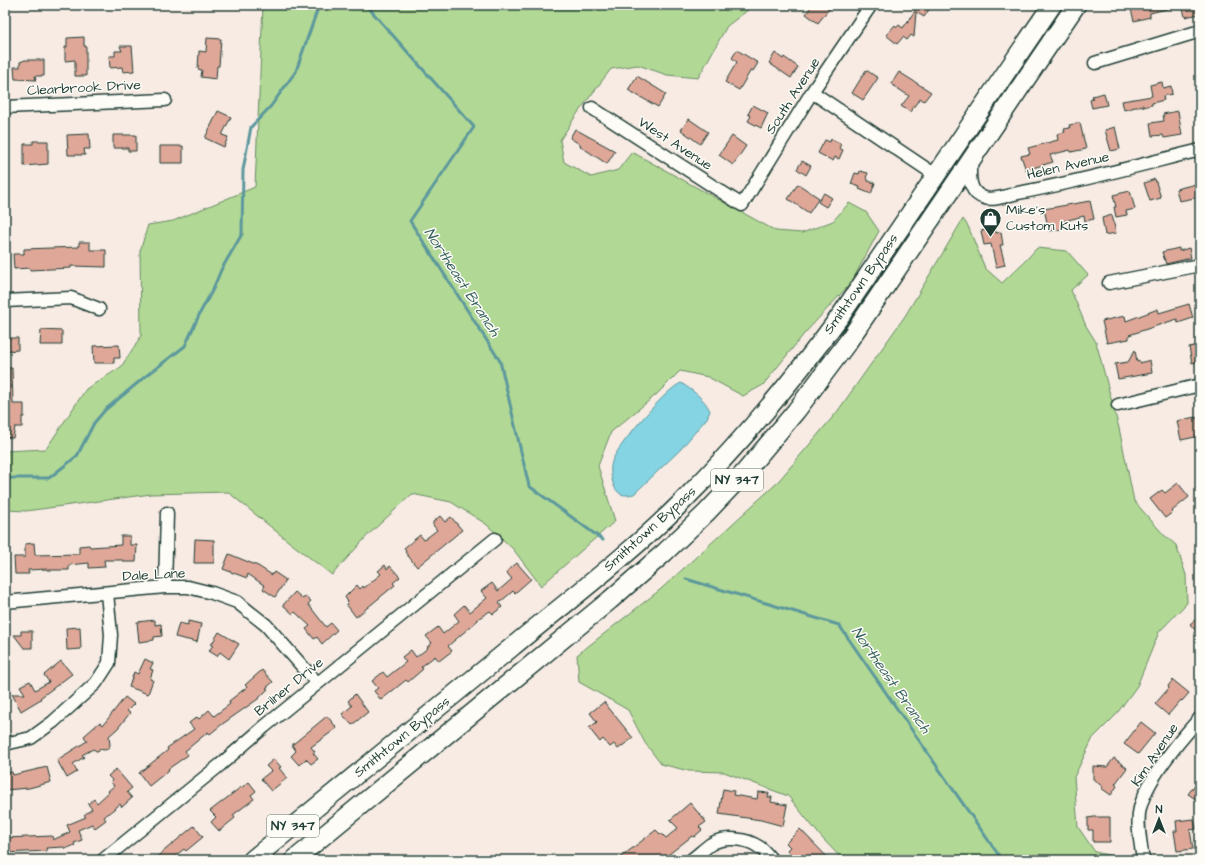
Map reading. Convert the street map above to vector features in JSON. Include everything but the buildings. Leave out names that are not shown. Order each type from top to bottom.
[{"type":"highway","name":"Smithtown Bypass","points":[[252,860],[638,542],[679,505],[738,444],[797,374],[853,298],[1052,5]]},
{"type":"highway","name":"Smithtown Bypass","points":[[294,860],[593,615],[664,554],[706,513],[763,451],[831,366],[1076,5]]},
{"type":"street","name":"South Avenue","points":[[742,205],[812,92],[871,5]]},
{"type":"street","points":[[1095,63],[1200,31]]},
{"type":"street","points":[[812,92],[937,176]]},
{"type":"street","name":"Clearbrook Drive","points":[[5,107],[165,100]]},
{"type":"street","name":"West Avenue","points":[[592,108],[742,205]]},
{"type":"street","name":"Helen Avenue","points":[[970,162],[971,186],[977,194],[988,199],[1043,189],[1200,150]]},
{"type":"street","points":[[1109,283],[1200,265]]},
{"type":"street","points":[[5,301],[71,298],[99,309]]},
{"type":"street","points":[[1118,405],[1200,385]]},
{"type":"street","points":[[165,587],[167,513]]},
{"type":"street","name":"Brilner Drive","points":[[103,860],[208,775],[264,726],[495,539]]},
{"type":"street","name":"Dale Lane","points":[[5,602],[165,587],[188,587],[212,593],[237,602],[266,625],[317,684]]},
{"type":"street","points":[[5,744],[31,738],[53,722],[96,683],[109,663],[111,634],[107,593]]},
{"type":"street","name":"Kim Avenue","points":[[1143,860],[1139,833],[1140,808],[1142,803],[1149,786],[1180,740],[1200,718]]},
{"type":"street","points":[[691,860],[712,844],[722,840],[735,839],[747,841],[759,847],[772,860]]},
{"type":"green space","points":[[263,5],[749,5],[748,10],[727,26],[698,78],[667,75],[638,65],[611,69],[577,114],[560,140],[564,162],[591,177],[618,170],[632,152],[776,231],[802,233],[833,221],[849,203],[866,212],[879,231],[851,283],[804,334],[763,385],[743,396],[708,377],[680,371],[657,394],[611,432],[598,466],[615,521],[541,586],[513,549],[486,524],[451,502],[412,494],[368,535],[332,575],[228,492],[151,494],[26,511],[5,510],[5,451],[46,449],[86,389],[121,367],[141,336],[140,251],[148,225],[173,221],[255,187]]},
{"type":"green space","points":[[963,219],[968,226],[985,268],[1002,283],[1037,248],[1067,251],[1088,275],[1071,290],[1086,326],[1096,342],[1119,428],[1134,501],[1164,535],[1176,545],[1186,575],[1187,603],[1159,632],[1137,686],[1115,716],[1093,738],[1074,777],[1078,827],[1095,852],[1129,860],[843,860],[822,838],[788,796],[724,772],[689,771],[661,764],[645,743],[628,710],[579,682],[577,655],[661,589],[776,484],[837,412],[905,316]]},
{"type":"water","points":[[681,383],[702,399],[708,407],[710,411],[707,418],[680,450],[634,494],[625,495],[618,492],[614,486],[611,476],[611,465],[617,451],[655,405],[674,387]]},
{"type":"waterway","points":[[5,478],[49,478],[77,456],[94,423],[105,410],[185,346],[221,270],[242,234],[243,170],[251,127],[271,106],[296,71],[319,5]]},
{"type":"waterway","name":"Northeast Branch","points":[[366,5],[474,127],[410,221],[500,361],[529,486],[603,540]]},
{"type":"waterway","name":"Northeast Branch","points":[[686,579],[839,625],[1002,860]]},
{"type":"place","name":"Mike's Custom Kuts","points":[[991,238]]}]
